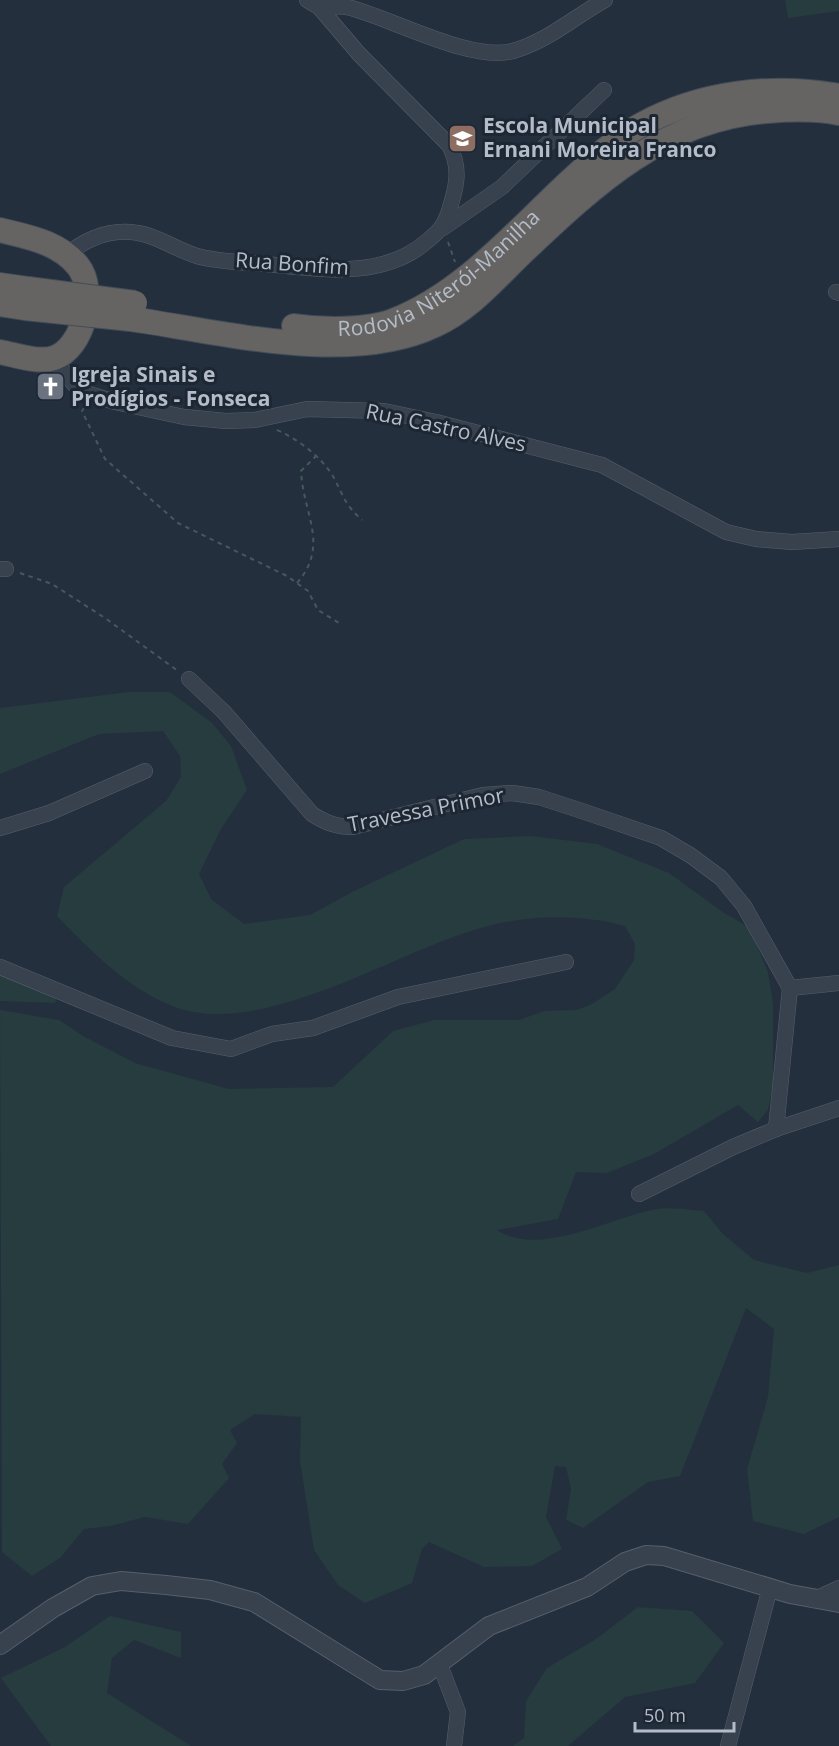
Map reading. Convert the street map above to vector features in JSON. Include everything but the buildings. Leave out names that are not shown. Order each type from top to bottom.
[{"type":"highway","name":"Rodovia Niterói-Manilha","points":[[0,304],[27,299],[307,328],[350,328],[392,322],[433,300],[461,280],[605,150],[641,125],[680,107],[717,97],[770,90],[839,96]]},
{"type":"highway","name":"Rodovia Niterói-Manilha","points":[[133,311],[305,344],[328,345],[394,339],[436,325],[468,304],[622,165],[690,127],[736,113],[811,109],[839,113]]},
{"type":"highway","points":[[0,230],[35,238],[66,255],[78,266],[84,278],[85,306],[76,340],[68,349],[53,358],[36,359],[0,352]]},
{"type":"highway","name":"Rodovia Niterói-Manilha","points":[[0,285],[27,299]]},
{"type":"street","points":[[313,3],[349,7],[468,50],[491,54],[512,51],[542,40],[605,0]]},
{"type":"street","points":[[313,3],[359,54],[449,145],[456,158],[458,176],[443,228]]},
{"type":"street","name":"Rua Bonfim","points":[[66,255],[83,241],[114,233],[138,233],[199,256],[268,265],[350,270],[392,262],[414,252],[443,228],[502,187],[604,90]]},
{"type":"street","name":"Rua Castro Alves","points":[[53,358],[64,375],[89,394],[184,417],[255,420],[307,409],[384,411],[447,424],[602,465],[726,532],[756,539],[792,542],[839,539]]},
{"type":"street","name":"Travessa Primor","points":[[189,679],[224,712],[312,814],[338,827],[353,827],[483,795],[512,793],[539,797],[661,838],[690,855],[721,878],[744,906],[790,988]]},
{"type":"street","points":[[0,828],[49,813],[145,771]]},
{"type":"street","points":[[0,967],[172,1038],[231,1049],[272,1034],[313,1028],[398,997],[566,962]]},
{"type":"street","points":[[776,1129],[790,988],[839,983]]},
{"type":"street","points":[[639,1194],[733,1147],[776,1129],[839,1108]]},
{"type":"street","points":[[0,1645],[53,1608],[92,1586],[121,1581],[210,1590],[254,1602],[380,1680],[403,1681],[424,1675],[440,1665],[489,1626],[587,1587],[625,1562],[646,1555],[664,1556],[813,1600],[839,1603]]},
{"type":"street","points":[[728,1746],[770,1588]]},
{"type":"street","points":[[813,1600],[839,1588]]},
{"type":"street","points":[[440,1665],[458,1712],[454,1746]]},
{"type":"path","points":[[443,228],[461,280]]},
{"type":"path","points":[[89,394],[82,411],[105,459],[178,523],[297,583],[308,591],[318,610],[339,623]]},
{"type":"path","points":[[255,420],[284,433],[316,456],[333,477],[346,506],[362,520]]},
{"type":"path","points":[[297,583],[314,557],[314,535],[302,494],[302,471],[316,456]]},
{"type":"path","points":[[3,569],[52,584],[105,618],[189,679]]},
{"type":"green space","points":[[785,0],[839,0],[839,11],[788,18]]},
{"type":"green space","points":[[129,692],[170,692],[212,723],[231,746],[247,790],[221,829],[199,874],[211,899],[244,924],[310,915],[352,892],[464,839],[531,836],[597,844],[669,873],[724,913],[749,927],[768,972],[773,1004],[773,1084],[768,1110],[758,1122],[738,1105],[654,1154],[607,1173],[576,1172],[558,1219],[497,1230],[514,1237],[534,1240],[554,1238],[639,1213],[675,1208],[704,1211],[723,1234],[754,1260],[807,1273],[839,1265],[839,1517],[804,1534],[753,1521],[747,1469],[768,1397],[774,1329],[746,1308],[680,1476],[648,1482],[583,1528],[566,1520],[571,1489],[566,1467],[555,1466],[546,1517],[562,1549],[532,1566],[484,1567],[429,1542],[422,1549],[412,1583],[365,1603],[338,1585],[314,1550],[300,1461],[301,1417],[255,1414],[230,1430],[237,1443],[222,1464],[229,1478],[188,1524],[145,1517],[111,1526],[84,1529],[60,1558],[32,1576],[2,1552],[0,1010],[59,1020],[83,1036],[135,1063],[229,1089],[333,1087],[393,1031],[434,1020],[519,1020],[544,1011],[577,1010],[592,1004],[615,989],[634,960],[635,944],[625,926],[588,919],[532,918],[477,929],[327,989],[286,1003],[247,1012],[209,1014],[175,1007],[158,1000],[111,968],[57,916],[64,887],[166,801],[181,777],[180,756],[163,731],[99,734],[0,774],[0,708]]},
{"type":"green space","points":[[0,971],[58,995],[55,1003],[0,1001]]},
{"type":"green space","points":[[638,1607],[692,1611],[724,1643],[695,1683],[625,1697],[568,1746],[513,1746],[524,1738],[526,1701],[547,1668],[596,1639]]},
{"type":"green space","points":[[110,1616],[181,1632],[181,1658],[134,1640],[112,1658],[107,1693],[191,1746],[51,1746],[1,1678],[65,1647]]},
{"type":"place","name":"Escola Municipal Ernani Moreira Franco","points":[[462,138]]},
{"type":"place","name":"Igreja Sinais e Prodígios - Fonseca","points":[[50,387]]}]
